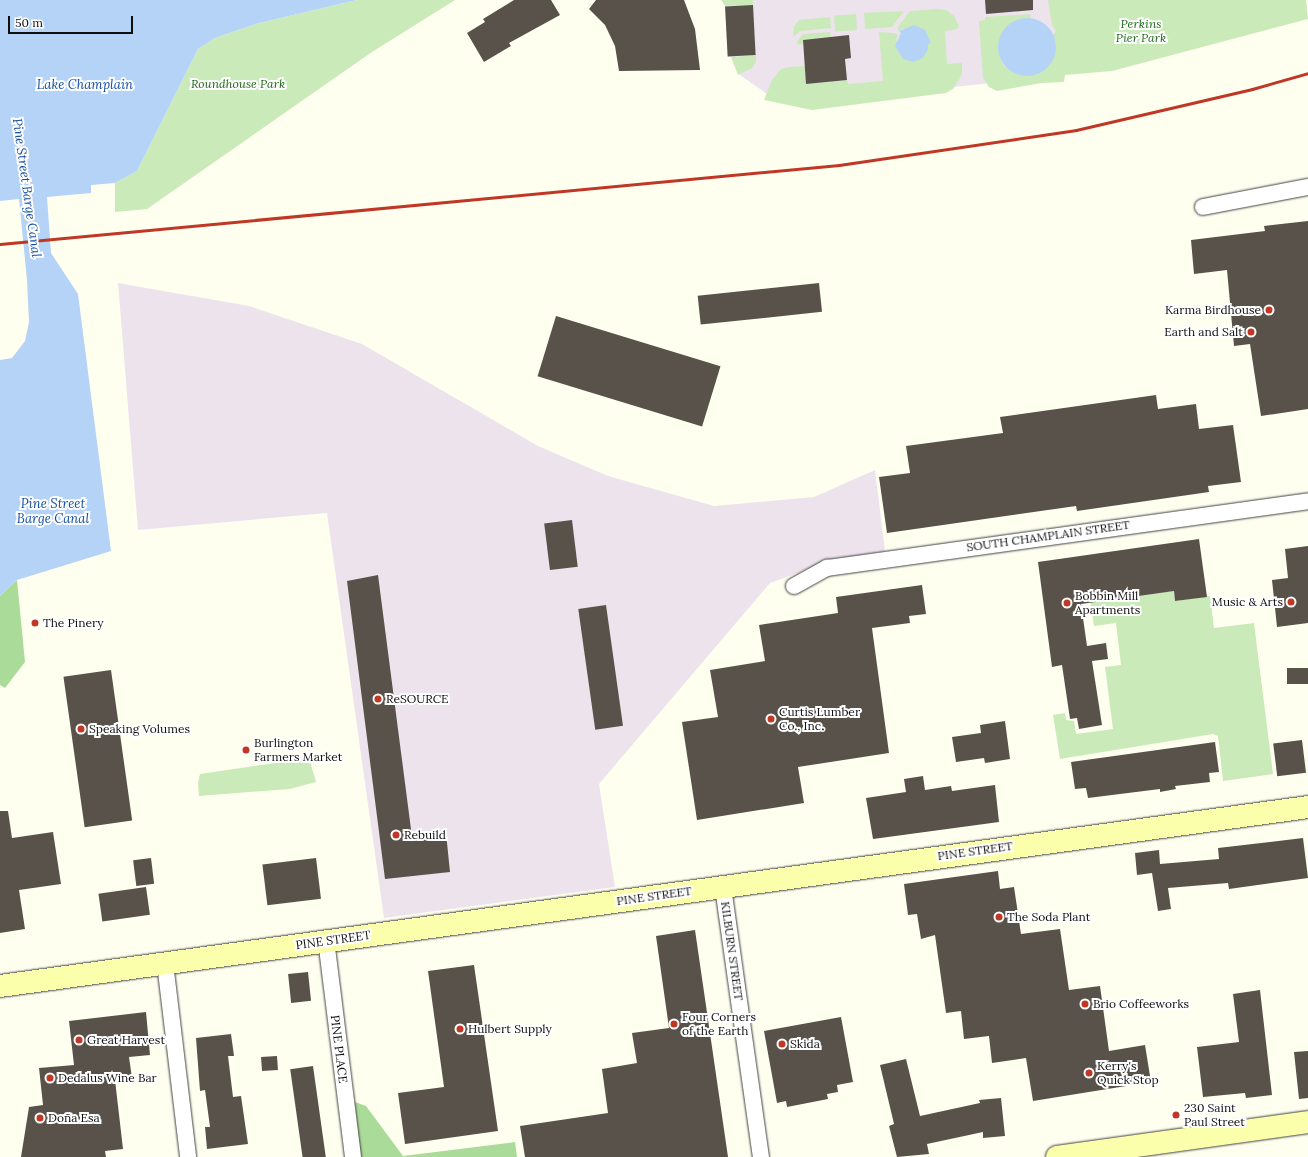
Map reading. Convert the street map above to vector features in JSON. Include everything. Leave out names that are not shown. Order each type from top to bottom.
[{"type":"main road","name":"PINE STREET","points":[[0,986],[326,940],[1308,807]]},
{"type":"main road","points":[[1058,1157],[1308,1122]]},
{"type":"street","points":[[1203,207],[1308,187]]},
{"type":"street","name":"SOUTH CHAMPLAIN STREET","points":[[794,586],[827,568],[1308,501]]},
{"type":"street","name":"KILBURN STREET","points":[[723,887],[762,1157]]},
{"type":"street","name":"PINE PLACE","points":[[326,940],[353,1157]]},
{"type":"street","points":[[165,963],[188,1157]]},
{"type":"shaded area","points":[[729,0],[1057,0],[1065,75],[936,89],[770,96],[740,75],[734,57],[728,57],[725,6],[731,6]]},
{"type":"shaded area","points":[[118,283],[249,306],[362,344],[538,446],[608,476],[714,506],[814,497],[875,470],[885,551],[825,563],[770,583],[599,784],[615,887],[384,918],[327,513],[138,530]]},
{"type":"green space","name":"Roundhouse Park","points":[[357,0],[455,0],[372,52],[147,209],[115,212],[115,183],[137,171],[198,49],[215,38],[259,23]]},
{"type":"green space","points":[[721,0],[753,0],[753,5],[725,6]]},
{"type":"green space","name":"Perkins Pier Park","points":[[1048,0],[1306,0],[1308,19],[1112,71],[1065,75],[1064,82],[1041,83],[997,91],[989,87],[983,78],[979,21],[985,20],[985,17],[1030,14],[1031,18],[1011,23],[1000,58],[1004,66],[1020,75],[1056,31],[1052,25]]},
{"type":"green space","points":[[937,9],[946,10],[954,16],[959,26],[957,29],[945,31],[947,64],[962,63],[962,75],[953,89],[946,93],[812,110],[764,100],[772,80],[781,69],[790,67],[805,66],[807,84],[847,80],[848,84],[883,81],[879,32],[895,33],[898,35],[896,41],[931,43],[903,28],[899,31],[897,28],[910,11]]},
{"type":"green space","points":[[904,11],[892,27],[865,29],[864,13]]},
{"type":"green space","points":[[856,14],[857,30],[835,31],[834,16]]},
{"type":"green space","points":[[830,17],[831,28],[800,31],[793,37],[794,26],[799,20]]},
{"type":"green space","points":[[830,32],[831,37],[803,40],[803,44],[798,45],[797,41],[803,34]]},
{"type":"green space","points":[[756,55],[756,62],[752,68],[738,75],[731,57]]},
{"type":"green space","points":[[17,580],[25,662],[5,688],[0,685],[0,596]]},
{"type":"green space","points":[[1174,591],[1175,601],[1210,596],[1214,628],[1254,623],[1273,774],[1223,781],[1218,736],[1213,734],[1060,759],[1053,715],[1065,713],[1066,720],[1074,721],[1076,734],[1113,729],[1105,667],[1121,665],[1116,623],[1094,626],[1090,600]]},
{"type":"green space","points":[[309,758],[316,782],[290,789],[199,796],[198,783],[200,774]]},
{"type":"green space","points":[[355,1102],[366,1106],[403,1156],[515,1142],[517,1157],[360,1157]]},
{"type":"water","points":[[0,0],[357,0],[259,23],[215,38],[198,49],[137,171],[115,183],[91,185],[91,193],[47,197],[51,253],[78,294],[111,551],[17,580],[0,596],[0,360],[12,358],[25,341],[29,322],[27,280],[19,199],[0,201]]},
{"type":"water","points":[[1021,18],[1033,18],[1048,26],[1056,41],[1056,53],[1048,68],[1033,76],[1021,76],[1006,68],[998,53],[998,41],[1006,26]]},
{"type":"water","points":[[914,25],[925,30],[931,43],[928,44],[928,49],[923,58],[913,62],[903,59],[895,46],[901,33],[899,31]]},
{"type":"building","points":[[514,0],[551,0],[560,15],[509,43],[511,46],[484,62],[467,33],[485,22],[483,19]]},
{"type":"building","points":[[596,0],[684,0],[695,29],[700,70],[619,71],[615,46],[605,25],[589,9]]},
{"type":"building","points":[[985,0],[1033,0],[1033,10],[986,14]]},
{"type":"building","points":[[753,5],[756,55],[728,56],[725,6]]},
{"type":"building","points":[[849,35],[851,58],[845,59],[847,80],[806,84],[803,40]]},
{"type":"building","points":[[1308,221],[1308,409],[1261,416],[1250,344],[1234,346],[1227,270],[1194,274],[1191,240],[1265,231],[1264,226]]},
{"type":"building","points":[[819,283],[822,312],[701,325],[698,296]]},
{"type":"building","points":[[556,316],[720,366],[702,427],[538,376]]},
{"type":"building","points":[[1156,395],[1158,409],[1196,404],[1199,429],[1233,425],[1241,482],[1208,486],[1209,492],[1077,511],[1076,506],[887,533],[879,477],[910,473],[906,446],[1003,433],[1000,417]]},
{"type":"building","points":[[572,520],[578,567],[550,570],[544,523]]},
{"type":"building","name":"Bobbin Mill Apartments","points":[[1199,539],[1207,597],[1175,601],[1174,591],[1081,604],[1087,646],[1106,643],[1108,659],[1092,661],[1102,725],[1079,729],[1077,718],[1070,719],[1062,665],[1052,667],[1038,562]]},
{"type":"building","name":"Music & Arts","points":[[1308,546],[1308,623],[1277,627],[1272,580],[1288,578],[1285,549]]},
{"type":"building","points":[[378,575],[412,837],[446,833],[450,872],[385,879],[347,581]]},
{"type":"building","name":"Curtis Lumber Co., Inc.","points":[[922,585],[926,614],[909,616],[910,623],[872,628],[889,753],[798,767],[804,803],[697,820],[682,722],[718,717],[710,670],[765,661],[759,625],[838,613],[836,597]]},
{"type":"building","points":[[606,605],[623,726],[595,730],[578,609]]},
{"type":"building","points":[[1287,668],[1308,668],[1308,684],[1287,684]]},
{"type":"building","points":[[111,670],[132,821],[85,827],[63,677]]},
{"type":"building","points":[[1005,721],[1010,759],[985,763],[984,758],[956,762],[952,737],[981,733],[980,725]]},
{"type":"building","points":[[1302,740],[1306,773],[1277,776],[1273,744]]},
{"type":"building","points":[[1215,742],[1219,772],[1209,773],[1210,782],[1175,786],[1176,789],[1160,792],[1160,789],[1088,798],[1086,788],[1075,789],[1071,762]]},
{"type":"building","points":[[923,776],[925,790],[951,786],[952,791],[995,785],[999,822],[873,839],[866,798],[906,792],[904,779]]},
{"type":"building","points":[[0,811],[8,811],[12,838],[53,832],[61,884],[19,890],[25,929],[0,933]]},
{"type":"building","points":[[1303,838],[1308,878],[1229,889],[1228,883],[1168,888],[1171,909],[1158,911],[1152,873],[1137,875],[1135,853],[1159,850],[1160,864],[1219,859],[1218,848]]},
{"type":"building","points":[[151,858],[154,884],[136,886],[133,860]]},
{"type":"building","points":[[316,858],[321,899],[267,905],[262,865]]},
{"type":"building","points":[[998,871],[1000,889],[1014,887],[1021,934],[1060,929],[1069,990],[1100,986],[1109,1051],[1145,1045],[1151,1082],[1033,1101],[1026,1058],[992,1063],[989,1036],[964,1039],[961,1011],[946,1013],[935,935],[921,939],[917,914],[908,915],[904,884]]},
{"type":"building","points":[[146,887],[150,915],[102,921],[98,894]]},
{"type":"building","points":[[695,930],[728,1157],[525,1157],[520,1126],[608,1113],[602,1069],[637,1063],[632,1033],[669,1028],[656,936]]},
{"type":"building","name":"Hulbert Supply","points":[[474,965],[498,1131],[405,1144],[398,1093],[444,1087],[428,971]]},
{"type":"building","points":[[308,972],[311,1001],[291,1003],[288,974]]},
{"type":"building","points":[[1260,990],[1272,1095],[1246,1098],[1245,1093],[1203,1097],[1197,1047],[1239,1042],[1233,994]]},
{"type":"building","points":[[146,1012],[150,1055],[129,1057],[132,1078],[115,1080],[123,1149],[105,1151],[106,1157],[21,1157],[29,1107],[43,1105],[39,1068],[74,1065],[69,1021]]},
{"type":"building","points":[[841,1017],[853,1082],[837,1085],[838,1092],[827,1094],[828,1099],[787,1107],[786,1101],[777,1103],[764,1031]]},
{"type":"building","points":[[231,1034],[234,1056],[228,1056],[233,1097],[241,1096],[248,1144],[207,1149],[205,1127],[210,1127],[205,1090],[200,1091],[196,1038]]},
{"type":"building","points":[[1308,1051],[1308,1098],[1299,1099],[1294,1052]]},
{"type":"building","points":[[277,1056],[278,1070],[262,1071],[261,1057]]},
{"type":"building","points":[[906,1059],[920,1116],[980,1103],[979,1100],[1001,1098],[1005,1136],[983,1138],[983,1132],[927,1144],[929,1154],[897,1157],[889,1126],[894,1124],[880,1065]]},
{"type":"building","points":[[313,1066],[326,1157],[303,1157],[290,1069]]},
{"type":"railway","points":[[0,244],[839,165],[1076,130],[1252,89],[1308,73]]},
{"type":"place","name":"Karma Birdhouse","points":[[1269,310]]},
{"type":"place","name":"Earth and Salt","points":[[1251,332]]},
{"type":"place","name":"Music & Arts","points":[[1291,602]]},
{"type":"place","name":"Bobbin Mill Apartments","points":[[1067,603]]},
{"type":"place","name":"The Pinery","points":[[35,623]]},
{"type":"place","name":"ReSOURCE","points":[[378,699]]},
{"type":"place","name":"Curtis Lumber Co., Inc.","points":[[771,719]]},
{"type":"place","name":"Speaking Volumes","points":[[81,729]]},
{"type":"place","name":"Burlington Farmers Market","points":[[246,750]]},
{"type":"place","name":"Rebuild","points":[[396,835]]},
{"type":"place","name":"The Soda Plant","points":[[999,917]]},
{"type":"place","name":"Brio Coffeeworks","points":[[1085,1004]]},
{"type":"place","name":"Four Corners of the Earth","points":[[674,1024]]},
{"type":"place","name":"Hulbert Supply","points":[[460,1029]]},
{"type":"place","name":"Great Harvest","points":[[79,1040]]},
{"type":"place","name":"Skida","points":[[782,1044]]},
{"type":"place","name":"Kerry's Quick Stop","points":[[1089,1073]]},
{"type":"place","name":"Dedalus Wine Bar","points":[[50,1078]]},
{"type":"place","name":"230 Saint Paul Street","points":[[1176,1115]]},
{"type":"place","name":"Doña Esa","points":[[40,1118]]},
{"type":"water label","name":"Lake Champlain","points":[[85,85]]},
{"type":"water label","name":"Pine Street Barge Canal","points":[[26,188]]},
{"type":"water label","name":"Pine Street Barge Canal","points":[[53,512]]}]
